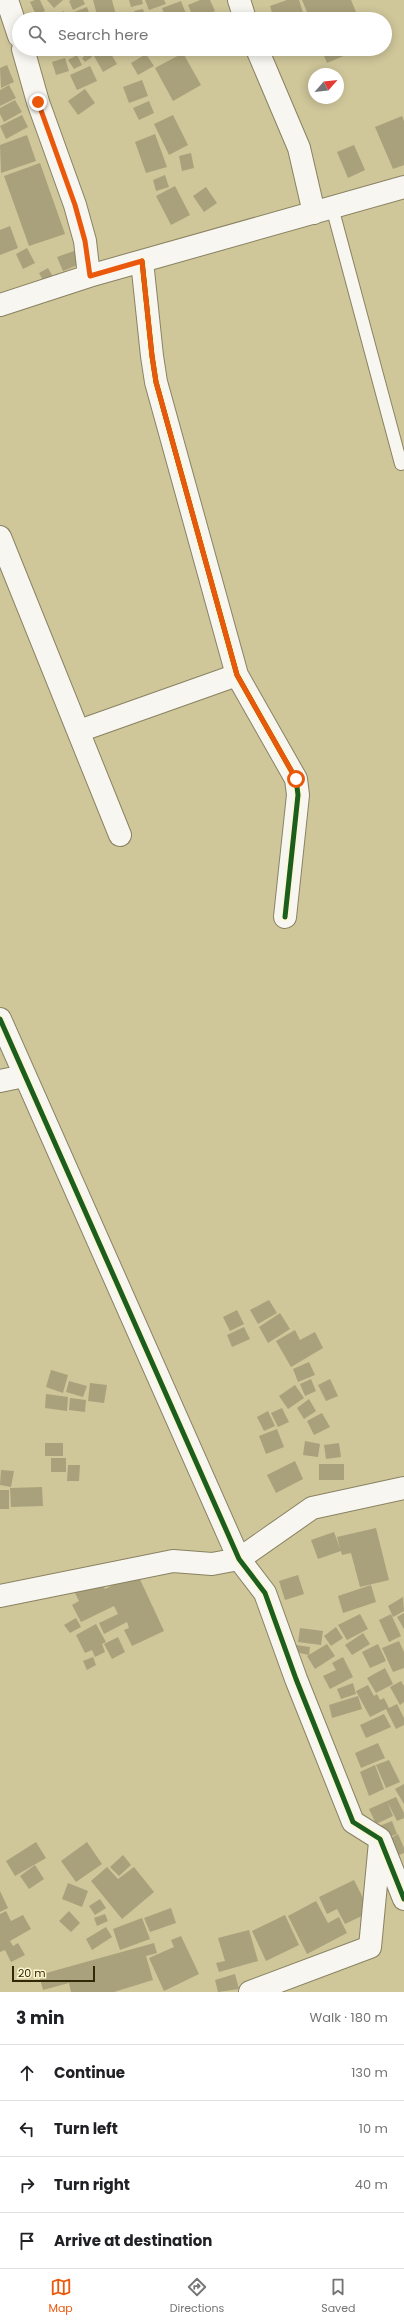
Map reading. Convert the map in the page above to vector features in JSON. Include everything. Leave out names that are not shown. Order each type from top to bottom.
[{"type":"street","points":[[7,0],[12,15]]},
{"type":"street","points":[[239,0],[243,12]]},
{"type":"street","points":[[25,56],[38,102],[75,205],[85,241],[90,276]]},
{"type":"street","points":[[260,56],[299,148],[323,210]]},
{"type":"street","points":[[0,305],[90,276],[404,186]]},
{"type":"street","points":[[142,261],[156,382],[237,675],[296,779],[298,794],[286,917]]},
{"type":"street","points":[[0,538],[79,730],[120,835]]},
{"type":"street","points":[[79,730],[237,675]]},
{"type":"street","points":[[0,1019],[239,1558],[264,1593],[353,1822],[380,1839],[404,1899]]},
{"type":"street","points":[[0,1081],[24,1076]]},
{"type":"street","points":[[0,1596],[173,1561],[212,1564],[239,1558],[312,1508],[404,1488]]},
{"type":"street","points":[[250,1992],[370,1947],[380,1839]]},
{"type":"lane","points":[[323,210],[401,464]]},
{"type":"building","points":[[40,0],[45,11],[35,12],[30,2]]},
{"type":"building","points":[[47,0],[63,0],[54,8]]},
{"type":"building","points":[[83,0],[85,4],[73,10],[69,1]]},
{"type":"building","points":[[93,0],[112,0],[115,12],[96,12]]},
{"type":"building","points":[[129,0],[142,0],[143,4],[131,7]]},
{"type":"building","points":[[145,0],[164,0],[166,4],[149,10]]},
{"type":"building","points":[[200,0],[210,0],[215,11],[191,12],[188,5]]},
{"type":"building","points":[[287,0],[299,0],[303,12],[272,12],[270,6]]},
{"type":"building","points":[[302,0],[351,0],[356,12],[307,12]]},
{"type":"building","points":[[181,1],[185,12],[163,12],[162,8]]},
{"type":"building","points":[[87,7],[89,12],[74,12]]},
{"type":"building","points":[[143,9],[144,12],[134,12]]},
{"type":"building","points":[[78,56],[82,65],[74,69],[68,60]]},
{"type":"building","points":[[84,56],[92,57],[85,62],[82,58]]},
{"type":"building","points":[[94,56],[112,56],[117,64],[103,72]]},
{"type":"building","points":[[143,56],[147,56],[154,66],[138,75],[131,63]]},
{"type":"building","points":[[177,56],[185,56],[201,85],[173,101],[155,68]]},
{"type":"building","points":[[324,56],[344,56],[327,63]]},
{"type":"building","points":[[65,58],[69,71],[56,75],[52,62]]},
{"type":"building","points":[[7,65],[14,82],[1,88],[0,68]]},
{"type":"building","points":[[90,66],[97,81],[77,90],[70,75]]},
{"type":"building","points":[[142,80],[148,96],[129,103],[123,87]]},
{"type":"building","points":[[9,85],[16,98],[0,106],[0,90]]},
{"type":"building","points":[[85,89],[95,103],[78,115],[68,101]]},
{"type":"building","points":[[15,100],[22,112],[4,122],[0,114],[0,108]]},
{"type":"building","points":[[149,101],[154,113],[139,120],[133,108]]},
{"type":"building","points":[[22,115],[28,127],[6,139],[0,126]]},
{"type":"building","points":[[173,115],[188,145],[169,155],[154,124]]},
{"type":"building","points":[[402,116],[404,121],[404,165],[393,169],[375,127]]},
{"type":"building","points":[[155,134],[167,167],[146,173],[135,142]]},
{"type":"building","points":[[27,135],[36,161],[1,173],[0,145]]},
{"type":"building","points":[[354,145],[365,170],[348,178],[337,152]]},
{"type":"building","points":[[191,153],[194,168],[182,171],[179,156]]},
{"type":"building","points":[[40,163],[65,234],[29,246],[4,176]]},
{"type":"building","points":[[165,175],[169,187],[156,191],[153,180]]},
{"type":"building","points":[[175,186],[190,215],[171,225],[156,196]]},
{"type":"building","points":[[206,187],[217,203],[204,212],[193,196]]},
{"type":"building","points":[[10,226],[18,248],[0,255],[0,230]]},
{"type":"building","points":[[27,248],[35,263],[23,269],[16,254]]},
{"type":"building","points":[[74,251],[80,264],[63,271],[57,257]]},
{"type":"building","points":[[48,268],[54,279],[45,284],[39,273]]},
{"type":"building","points":[[269,1300],[277,1313],[258,1324],[250,1310]]},
{"type":"building","points":[[237,1310],[244,1324],[230,1331],[223,1317]]},
{"type":"building","points":[[280,1313],[290,1329],[268,1343],[259,1327]]},
{"type":"building","points":[[244,1327],[250,1339],[232,1347],[227,1335]]},
{"type":"building","points":[[295,1330],[300,1340],[315,1332],[323,1348],[291,1367],[276,1341]]},
{"type":"building","points":[[309,1362],[315,1375],[298,1382],[293,1369]]},
{"type":"building","points":[[51,1370],[68,1375],[63,1393],[46,1387]]},
{"type":"building","points":[[311,1379],[316,1391],[305,1396],[300,1384]]},
{"type":"building","points":[[330,1379],[338,1396],[326,1401],[318,1385]]},
{"type":"building","points":[[69,1381],[87,1386],[83,1397],[66,1392]]},
{"type":"building","points":[[90,1383],[107,1385],[104,1403],[88,1401]]},
{"type":"building","points":[[295,1385],[304,1398],[288,1409],[279,1396]]},
{"type":"building","points":[[46,1394],[68,1397],[67,1411],[45,1408]]},
{"type":"building","points":[[70,1398],[86,1400],[85,1412],[69,1410]]},
{"type":"building","points":[[309,1399],[316,1411],[304,1419],[297,1408]]},
{"type":"building","points":[[282,1408],[289,1422],[278,1427],[271,1413]]},
{"type":"building","points":[[268,1411],[275,1426],[264,1431],[257,1417]]},
{"type":"building","points":[[322,1413],[330,1427],[314,1435],[307,1421]]},
{"type":"building","points":[[277,1429],[284,1447],[266,1454],[259,1436]]},
{"type":"building","points":[[305,1441],[320,1444],[318,1457],[303,1455]]},
{"type":"building","points":[[45,1443],[63,1443],[63,1456],[45,1456]]},
{"type":"building","points":[[339,1443],[341,1457],[326,1459],[324,1445]]},
{"type":"building","points":[[51,1458],[66,1458],[66,1472],[51,1472]]},
{"type":"building","points":[[295,1461],[303,1479],[276,1493],[267,1475]]},
{"type":"building","points":[[319,1464],[344,1464],[344,1480],[319,1480]]},
{"type":"building","points":[[68,1465],[80,1465],[79,1481],[67,1481]]},
{"type":"building","points":[[1,1470],[14,1471],[11,1487],[0,1485]]},
{"type":"building","points":[[42,1487],[43,1506],[11,1507],[10,1488]]},
{"type":"building","points":[[0,1490],[9,1490],[9,1509],[0,1509]]},
{"type":"building","points":[[376,1528],[389,1580],[360,1587],[351,1553],[342,1555],[337,1537]]},
{"type":"building","points":[[334,1532],[341,1551],[318,1559],[311,1540]]},
{"type":"building","points":[[137,1573],[164,1631],[132,1646],[124,1630],[129,1628],[127,1622],[104,1634],[99,1623],[118,1614],[114,1606],[81,1622],[72,1605],[79,1601],[74,1591],[100,1579],[105,1589]]},
{"type":"building","points":[[298,1575],[304,1594],[285,1600],[279,1581]]},
{"type":"building","points":[[371,1585],[376,1602],[343,1613],[338,1596]]},
{"type":"building","points":[[403,1597],[404,1611],[393,1617],[388,1606]]},
{"type":"building","points":[[404,1613],[404,1629],[397,1617]]},
{"type":"building","points":[[360,1614],[368,1629],[347,1640],[338,1625]]},
{"type":"building","points":[[391,1614],[401,1636],[389,1642],[379,1620]]},
{"type":"building","points":[[76,1618],[81,1627],[70,1633],[64,1625]]},
{"type":"building","points":[[96,1624],[106,1642],[102,1644],[105,1652],[95,1657],[92,1650],[85,1653],[76,1635]]},
{"type":"building","points":[[336,1627],[343,1638],[331,1646],[324,1636]]},
{"type":"building","points":[[300,1628],[323,1631],[321,1645],[298,1642]]},
{"type":"building","points":[[363,1633],[370,1644],[352,1655],[345,1645]]},
{"type":"building","points":[[118,1637],[125,1652],[112,1659],[104,1644]]},
{"type":"building","points":[[399,1641],[404,1652],[404,1668],[393,1672],[382,1648]]},
{"type":"building","points":[[327,1644],[335,1656],[315,1669],[307,1656]]},
{"type":"building","points":[[378,1644],[386,1661],[370,1668],[362,1652]]},
{"type":"building","points":[[296,1645],[310,1647],[309,1655],[295,1652]]},
{"type":"building","points":[[93,1657],[96,1665],[87,1670],[83,1661]]},
{"type":"building","points":[[343,1657],[353,1677],[330,1689],[323,1676],[336,1670],[332,1663]]},
{"type":"building","points":[[385,1668],[393,1684],[376,1693],[367,1678]]},
{"type":"building","points":[[401,1681],[404,1686],[404,1702],[400,1705],[390,1687]]},
{"type":"building","points":[[353,1683],[356,1694],[341,1699],[337,1689]]},
{"type":"building","points":[[368,1685],[374,1696],[377,1694],[380,1700],[384,1698],[389,1708],[397,1704],[404,1718],[404,1725],[396,1729],[386,1709],[370,1717],[356,1691]]},
{"type":"building","points":[[358,1696],[362,1709],[332,1718],[329,1705]]},
{"type":"building","points":[[384,1714],[391,1727],[366,1738],[360,1725]]},
{"type":"building","points":[[378,1743],[385,1758],[361,1768],[355,1753]]},
{"type":"building","points":[[389,1760],[400,1782],[386,1788],[376,1765]]},
{"type":"building","points":[[375,1765],[384,1789],[369,1796],[360,1772]]},
{"type":"building","points":[[404,1784],[404,1804],[395,1789]]},
{"type":"building","points":[[396,1797],[404,1813],[404,1818],[397,1821],[387,1801]]},
{"type":"building","points":[[387,1801],[393,1816],[376,1824],[369,1809]]},
{"type":"building","points":[[392,1821],[397,1834],[382,1840],[377,1827]]},
{"type":"building","points":[[398,1834],[404,1848],[404,1853],[391,1858],[383,1842]]},
{"type":"building","points":[[36,1842],[46,1858],[15,1876],[6,1861]]},
{"type":"building","points":[[87,1842],[102,1864],[76,1882],[61,1861]]},
{"type":"building","points":[[123,1855],[131,1865],[119,1876],[110,1867]]},
{"type":"building","points":[[35,1865],[44,1879],[29,1889],[20,1876]]},
{"type":"building","points":[[107,1867],[118,1879],[134,1867],[154,1892],[122,1919],[91,1881]]},
{"type":"building","points":[[354,1880],[370,1912],[345,1924],[337,1909],[327,1914],[319,1897]]},
{"type":"building","points":[[68,1883],[88,1891],[82,1907],[62,1899]]},
{"type":"building","points":[[0,1891],[8,1908],[0,1912]]},
{"type":"building","points":[[100,1899],[106,1908],[95,1915],[89,1906]]},
{"type":"building","points":[[316,1901],[328,1923],[339,1917],[347,1933],[307,1954],[288,1916]]},
{"type":"building","points":[[171,1908],[176,1923],[150,1932],[144,1918]]},
{"type":"building","points":[[6,1911],[11,1921],[23,1915],[31,1929],[10,1941],[13,1946],[18,1943],[25,1955],[11,1962],[5,1950],[0,1952],[0,1914]]},
{"type":"building","points":[[69,1911],[80,1923],[71,1932],[59,1921]]},
{"type":"building","points":[[105,1914],[108,1921],[97,1926],[94,1918]]},
{"type":"building","points":[[285,1915],[299,1945],[266,1961],[252,1931]]},
{"type":"building","points":[[142,1918],[150,1939],[120,1950],[113,1929]]},
{"type":"building","points":[[106,1927],[112,1937],[92,1950],[86,1939]]},
{"type":"building","points":[[249,1930],[258,1961],[219,1972],[216,1963],[225,1961],[218,1938]]},
{"type":"building","points":[[181,1936],[199,1974],[164,1991],[149,1958],[174,1947],[171,1940]]},
{"type":"building","points":[[154,1943],[157,1953],[146,1956],[153,1980],[114,1992],[71,1992],[69,1983],[43,1990],[39,1975]]},
{"type":"building","points":[[235,1974],[239,1989],[218,1992],[215,1980]]},
{"type":"cycle path","points":[[142,261],[156,382],[237,675],[296,779],[298,795],[285,917]]},
{"type":"cycle path","points":[[0,1019],[239,1559],[265,1593],[296,1679],[353,1822],[380,1839],[404,1899]]},
{"type":"route","points":[[38,102],[75,205],[85,241],[90,276],[142,261],[156,382],[237,675],[296,779]]}]
